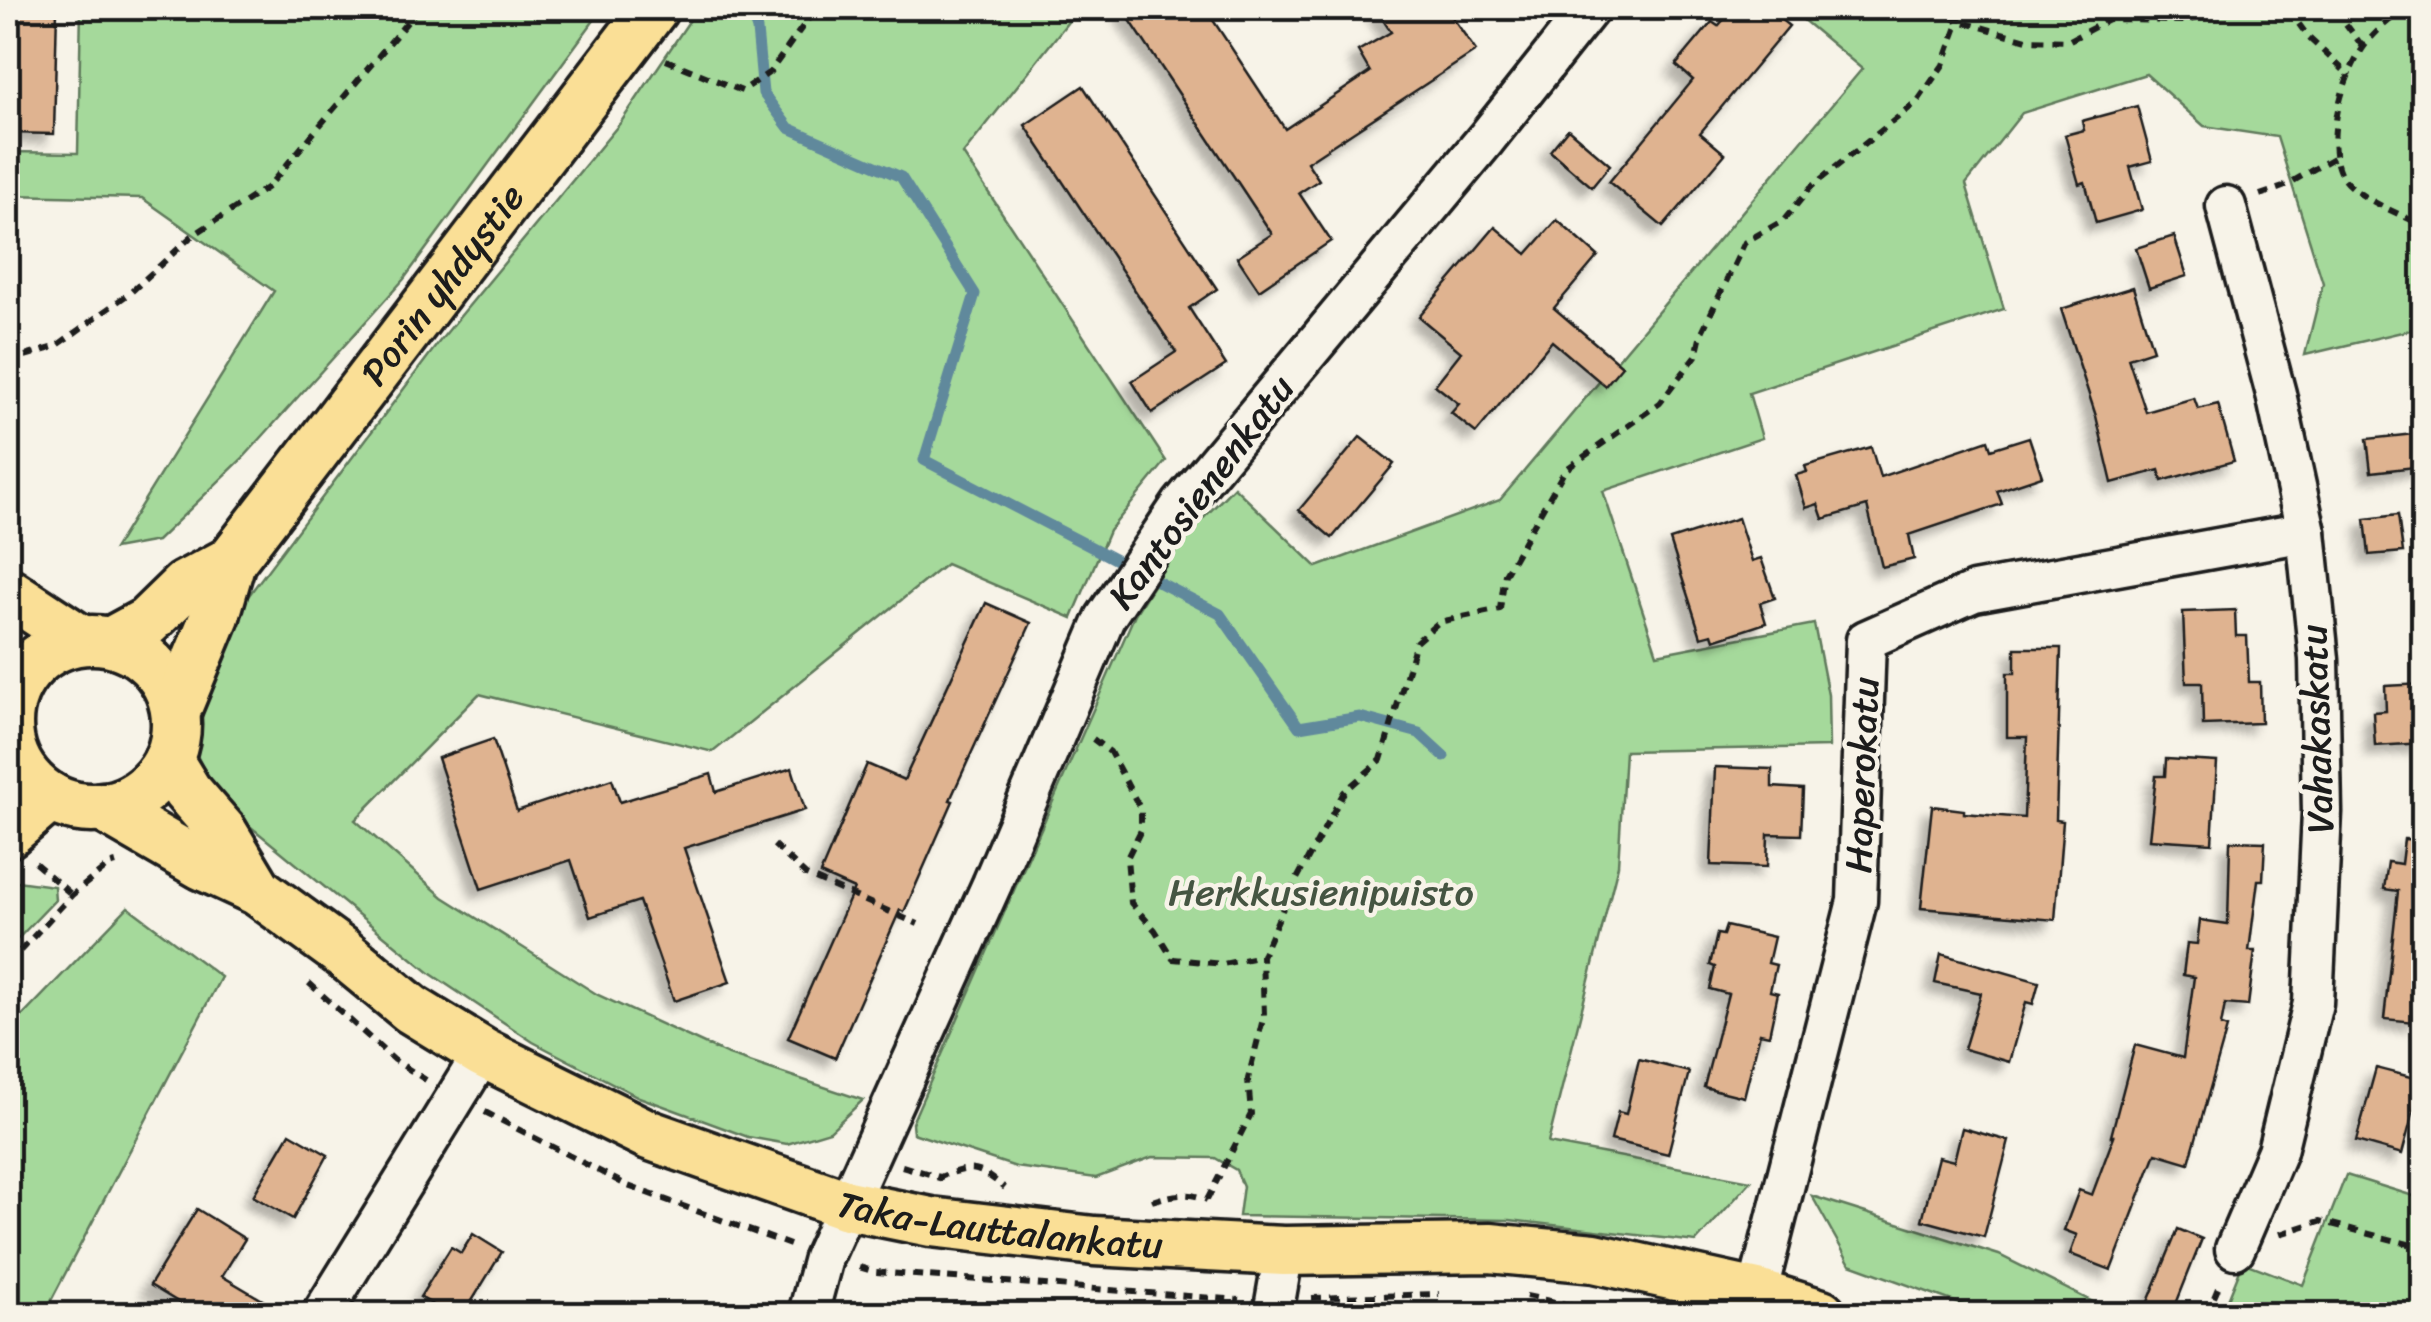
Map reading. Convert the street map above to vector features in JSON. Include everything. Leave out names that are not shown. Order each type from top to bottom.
[{"type":"main road","name":"Porin yhdystie","points":[[176,711],[215,616],[231,560],[641,26]]},
{"type":"main road","name":"Porin yhdystie","points":[[96,641],[147,622],[184,586],[231,560]]},
{"type":"main road","points":[[8,592],[96,641],[142,655],[170,690],[176,711],[176,736],[168,760],[140,794],[102,808],[76,806],[50,797],[30,780],[17,761],[9,709],[25,673],[41,656],[66,644],[96,641]]},
{"type":"main road","name":"Taka-Lauttalankatu","points":[[168,760],[186,791],[222,831],[258,891]]},
{"type":"main road","points":[[18,845],[50,797]]},
{"type":"main road","name":"Taka-Lauttalankatu","points":[[102,808],[202,865],[258,891],[411,1009],[484,1053],[649,1135],[846,1206],[931,1222],[1094,1241],[1284,1251],[1490,1248],[1611,1261],[1757,1294],[1822,1314]]},
{"type":"street","name":"Kantosienenkatu","points":[[808,1314],[823,1258],[992,884],[1105,618],[1181,506],[1486,140],[1590,8]]},
{"type":"street","name":"Vahakaskatu","points":[[2226,206],[2276,394],[2306,532],[2319,659],[2322,794],[2313,1003],[2277,1150],[2235,1249]]},
{"type":"street","name":"Haperokatu","points":[[1757,1294],[1857,902],[1866,640],[1974,592],[2306,532]]},
{"type":"street","points":[[322,1314],[484,1053]]},
{"type":"street","points":[[1273,1314],[1284,1251]]},
{"type":"path","points":[[8,362],[55,347],[130,292],[192,236],[268,187],[419,8]]},
{"type":"path","points":[[641,26],[742,91],[770,72],[816,8]]},
{"type":"path","points":[[1932,8],[1959,21],[2026,40],[2068,41],[2108,20],[2188,21],[2232,8]]},
{"type":"path","points":[[1207,1200],[1251,1114],[1248,1079],[1264,1015],[1262,956],[1291,890],[1344,792],[1381,760],[1416,642],[1439,622],[1500,609],[1505,574],[1564,470],[1660,404],[1696,356],[1701,334],[1745,242],[1784,220],[1811,187],[1917,102],[1943,65],[1960,8]]},
{"type":"path","points":[[2269,8],[2290,12],[2309,38],[2350,76]]},
{"type":"path","points":[[2339,8],[2340,16],[2363,47]]},
{"type":"path","points":[[2406,8],[2363,47],[2332,132],[2334,158],[2344,180],[2376,202],[2424,226]]},
{"type":"path","points":[[2226,206],[2283,187],[2334,158]]},
{"type":"path","points":[[1063,715],[1110,752],[1141,810],[1141,830],[1127,858],[1130,903],[1155,930],[1173,959],[1223,964],[1262,956]]},
{"type":"path","points":[[8,964],[72,895],[18,845]]},
{"type":"path","points":[[774,845],[806,875],[918,924]]},
{"type":"path","points":[[2235,1249],[2320,1221],[2424,1248]]},
{"type":"green space","points":[[81,8],[603,8],[404,279],[245,456],[157,541],[114,549],[274,291],[142,198],[8,195],[8,152],[78,153]]},
{"type":"green space","points":[[698,8],[1079,8],[963,154],[1166,461],[1109,531],[1072,618],[946,564],[713,752],[479,694],[355,820],[443,897],[598,995],[726,1054],[863,1100],[830,1131],[787,1144],[748,1137],[639,1097],[533,1042],[431,974],[218,800],[194,749],[206,679],[240,607],[439,342],[621,122]]},
{"type":"green space","name":"Herkkusienipuisto","points":[[1789,8],[2423,8],[2423,327],[2305,355],[2323,283],[2277,137],[2204,126],[2146,74],[2022,113],[1966,184],[2004,309],[1749,393],[1762,438],[1603,491],[1657,654],[1814,624],[1828,695],[1829,747],[1625,751],[1618,865],[1548,1143],[1751,1181],[1696,1242],[1510,1220],[1239,1216],[1243,1186],[1236,1170],[1215,1158],[1152,1157],[1096,1178],[1016,1167],[913,1133],[912,1123],[1135,614],[1181,541],[1234,487],[1317,567],[1500,500],[1862,69]]},
{"type":"green space","points":[[17,881],[54,886],[55,900],[8,949],[8,886]]},
{"type":"green space","points":[[128,907],[221,977],[44,1314],[8,1314],[8,1031]]},
{"type":"green space","points":[[2346,1175],[2423,1199],[2423,1314],[2222,1314],[2243,1262],[2303,1285]]},
{"type":"green space","points":[[1812,1196],[1999,1255],[2117,1314],[1988,1314],[1850,1264]]},
{"type":"building","points":[[8,8],[57,8],[54,134],[8,133]]},
{"type":"building","points":[[1122,8],[1205,8],[1285,129],[1370,72],[1358,51],[1391,32],[1375,8],[1446,8],[1476,51],[1307,162],[1319,180],[1299,193],[1331,241],[1259,290],[1237,257],[1272,234]]},
{"type":"building","points":[[1734,8],[1766,8],[1789,26],[1700,133],[1725,154],[1663,227],[1609,182],[1693,80],[1676,65],[1712,22],[1718,26]]},
{"type":"building","points":[[1083,86],[1217,289],[1189,308],[1226,365],[1152,413],[1132,381],[1176,352],[1025,125]]},
{"type":"building","points":[[2137,106],[2152,161],[2130,167],[2142,210],[2096,223],[2085,182],[2079,184],[2065,135],[2084,130],[2082,121]]},
{"type":"building","points":[[1568,129],[1610,165],[1592,187],[1550,151]]},
{"type":"building","points":[[1557,220],[1598,256],[1554,308],[1622,366],[1605,386],[1552,341],[1476,433],[1451,413],[1459,404],[1435,385],[1461,352],[1419,317],[1495,227],[1527,254]]},
{"type":"building","points":[[2174,236],[2187,276],[2149,288],[2136,248]]},
{"type":"building","points":[[2133,287],[2153,350],[2128,358],[2146,412],[2194,398],[2198,409],[2218,404],[2234,461],[2162,481],[2159,470],[2112,483],[2096,416],[2061,309]]},
{"type":"building","points":[[2424,433],[2424,466],[2371,472],[2367,439]]},
{"type":"building","points":[[1360,437],[1394,464],[1332,538],[1299,510]]},
{"type":"building","points":[[2029,437],[2042,476],[1997,491],[2002,504],[1909,535],[1914,559],[1882,567],[1867,506],[1823,519],[1818,504],[1806,508],[1796,475],[1807,472],[1805,466],[1871,447],[1880,477],[1988,440],[1991,449]]},
{"type":"building","points":[[2398,515],[2403,552],[2369,555],[2365,519]]},
{"type":"building","points":[[1738,518],[1752,561],[1761,558],[1775,598],[1760,603],[1766,623],[1714,640],[1712,634],[1701,637],[1670,540]]},
{"type":"building","points":[[986,603],[1031,623],[835,1058],[788,1038],[854,889],[820,874],[867,764],[904,780]]},
{"type":"building","points":[[2235,610],[2236,636],[2247,636],[2249,682],[2260,682],[2261,723],[2203,725],[2202,683],[2186,683],[2183,612]]},
{"type":"building","points":[[2015,648],[2061,648],[2056,820],[2063,821],[2055,920],[1921,908],[1932,806],[2024,818],[2027,737],[2007,737],[2007,673],[2015,673]]},
{"type":"building","points":[[2424,684],[2424,743],[2375,746],[2373,712],[2386,711],[2385,686]]},
{"type":"building","points":[[493,739],[517,811],[612,779],[620,802],[711,774],[716,792],[792,768],[805,810],[684,848],[730,982],[674,1001],[639,901],[590,917],[571,860],[481,889],[438,758]]},
{"type":"building","points":[[2166,759],[2217,762],[2212,843],[2149,839],[2156,776],[2165,776]]},
{"type":"building","points":[[1715,767],[1772,769],[1772,787],[1803,789],[1801,835],[1768,834],[1767,867],[1711,865]]},
{"type":"building","points":[[2404,839],[2424,840],[2424,1014],[2416,1013],[2415,1022],[2384,1019],[2398,891],[2384,889],[2388,862],[2401,864]]},
{"type":"building","points":[[2230,841],[2265,842],[2263,880],[2258,880],[2249,951],[2255,951],[2248,1006],[2225,1004],[2221,1026],[2227,1028],[2189,1163],[2156,1153],[2111,1270],[2070,1254],[2077,1235],[2064,1230],[2079,1190],[2092,1195],[2114,1136],[2135,1045],[2183,1058],[2194,977],[2183,975],[2187,943],[2197,944],[2200,920],[2228,924]]},
{"type":"building","points":[[1726,926],[1774,937],[1768,963],[1776,965],[1770,991],[1778,993],[1769,1035],[1760,1033],[1744,1097],[1704,1087],[1728,994],[1710,989],[1715,967],[1710,965],[1717,934],[1723,935]]},
{"type":"building","points":[[1941,954],[2039,982],[2033,1004],[2026,1002],[2009,1062],[1964,1049],[1981,993],[1935,983]]},
{"type":"building","points":[[1639,1059],[1689,1072],[1668,1154],[1611,1140],[1618,1112],[1626,1114]]},
{"type":"building","points":[[2376,1068],[2422,1080],[2402,1154],[2356,1141]]},
{"type":"building","points":[[1962,1128],[2009,1141],[1984,1237],[1922,1220],[1938,1157],[1954,1161]]},
{"type":"building","points":[[290,1133],[328,1155],[293,1219],[253,1196]]},
{"type":"building","points":[[197,1209],[245,1239],[222,1276],[286,1314],[198,1314],[150,1285]]},
{"type":"building","points":[[2178,1229],[2202,1239],[2172,1314],[2143,1314]]},
{"type":"building","points":[[473,1234],[502,1252],[464,1314],[449,1314],[420,1297],[451,1247],[461,1253]]},
{"type":"waterway","points":[[750,8],[757,30],[763,93],[789,128],[901,177],[975,294],[924,460],[1220,614],[1299,727],[1360,717],[1419,733],[1444,756]]}]
